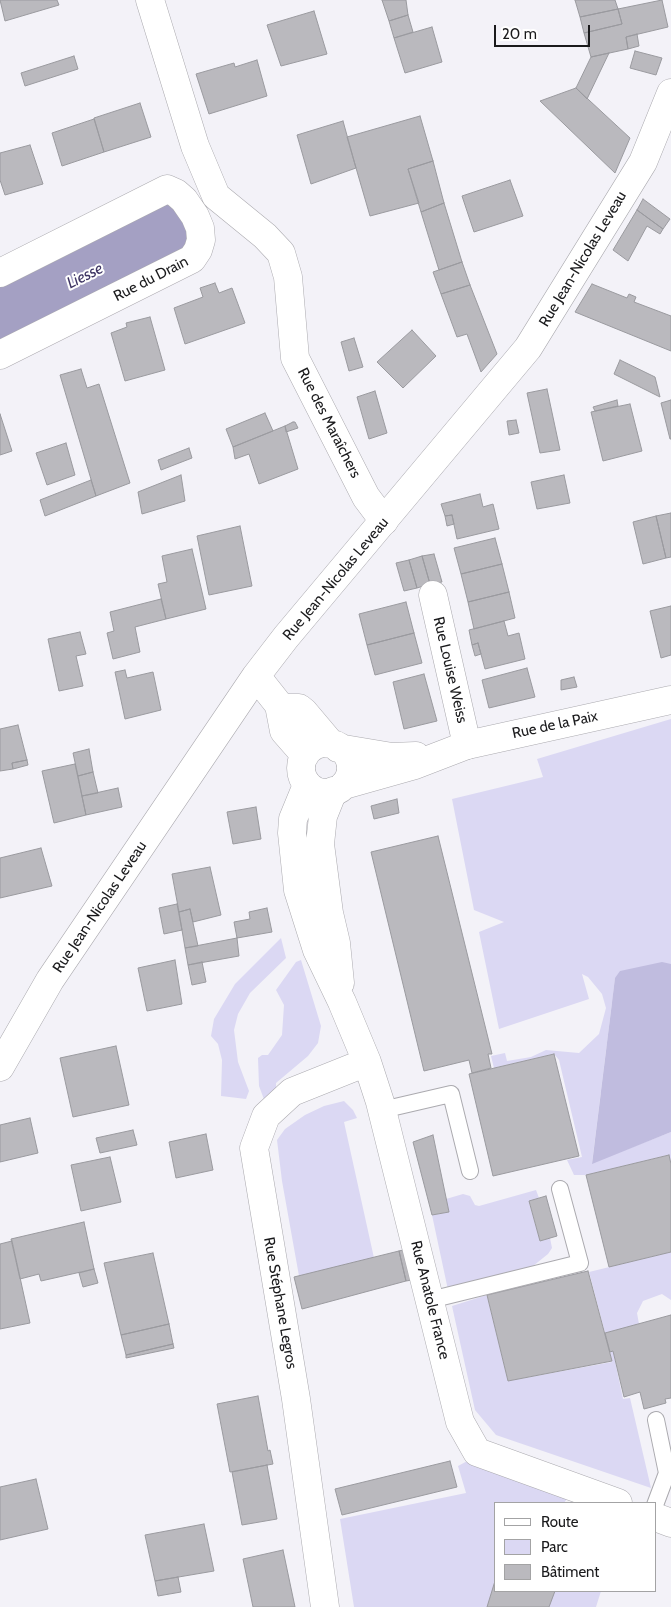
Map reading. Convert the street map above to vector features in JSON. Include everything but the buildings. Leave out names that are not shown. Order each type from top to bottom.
[{"type":"street","name":"Rue des Maraîchers","points":[[150,0],[195,146],[216,196],[265,236],[281,252],[288,277],[295,358],[366,497],[384,521]]},
{"type":"street","name":"Rue Jean-Nicolas Leveau","points":[[0,1067],[50,980],[256,676],[286,637],[528,348],[643,162],[671,93]]},
{"type":"street","name":"Rue du Drain","points":[[0,273],[167,190],[176,192],[184,200],[195,216],[200,228],[198,250],[192,259],[0,355]]},
{"type":"street","name":"Rue Louise Weiss","points":[[433,595],[467,745]]},
{"type":"street","points":[[256,676],[279,705],[284,731],[305,755]]},
{"type":"street","name":"Rue de la Paix","points":[[328,787],[440,756],[467,745],[671,700]]},
{"type":"street","points":[[279,705],[287,708],[299,708],[335,746],[348,754],[352,764],[350,776],[328,787],[302,778],[301,770],[305,755],[314,748],[335,746],[394,757],[440,756]]},
{"type":"street","name":"Rue Anatole France","points":[[328,787],[293,819],[292,841],[298,890],[317,950],[342,1002],[367,1062],[382,1110],[460,1422],[477,1452],[615,1502]]},
{"type":"street","name":"Rue Stéphane Legros","points":[[325,1607],[296,1399],[254,1148],[266,1116],[292,1092],[367,1062]]},
{"type":"street","points":[[656,1517],[671,1523]]},
{"type":"lane","points":[[382,1110],[451,1094],[470,1171]]},
{"type":"lane","points":[[430,1300],[580,1263],[560,1190]]},
{"type":"lane","points":[[656,1420],[668,1482],[656,1503]]},
{"type":"green space","points":[[671,719],[671,964],[615,978],[592,1163],[671,1132],[671,1164],[668,1155],[586,1175],[574,1175],[567,1160],[582,1157],[559,1060],[554,1054],[494,1068],[491,1056],[505,1053],[507,1061],[531,1057],[546,1050],[579,1053],[599,1034],[606,1008],[602,994],[588,977],[582,974],[589,999],[499,1029],[479,932],[504,922],[474,910],[452,799],[543,777],[537,759]]},
{"type":"green space","points":[[281,938],[286,958],[250,993],[238,1014],[234,1030],[238,1062],[249,1091],[246,1099],[221,1096],[222,1060],[218,1044],[211,1036],[214,1019],[235,984]]},
{"type":"green space","points":[[301,960],[321,1026],[318,1043],[308,1056],[276,1083],[276,1091],[265,1102],[259,1086],[258,1058],[262,1055],[268,1055],[282,1035],[284,1005],[276,990],[296,962]]},
{"type":"green space","points":[[344,1101],[353,1110],[357,1118],[344,1122],[374,1258],[299,1276],[282,1181],[277,1140],[285,1129],[305,1115],[324,1106]]},
{"type":"green space","points":[[536,1190],[539,1198],[529,1202],[540,1241],[550,1238],[552,1248],[548,1254],[528,1270],[448,1290],[432,1215],[449,1212],[446,1199],[463,1194],[470,1196],[475,1205],[479,1206]]},
{"type":"green space","points":[[671,1252],[671,1300],[662,1294],[643,1301],[637,1313],[639,1324],[605,1333],[589,1272]]},
{"type":"green space","points":[[487,1295],[508,1381],[612,1362],[610,1352],[613,1351],[623,1399],[630,1398],[651,1488],[496,1435],[475,1410],[452,1306]]},
{"type":"green space","points":[[473,1458],[568,1497],[565,1502],[493,1502],[493,1592],[601,1592],[596,1607],[354,1607],[340,1519],[466,1493],[458,1466]]},
{"type":"shaded area","points":[[662,962],[671,964],[671,1132],[592,1164],[615,978],[620,971]]},
{"type":"waterway","name":"Liesse","points":[[0,319],[170,233]]}]
